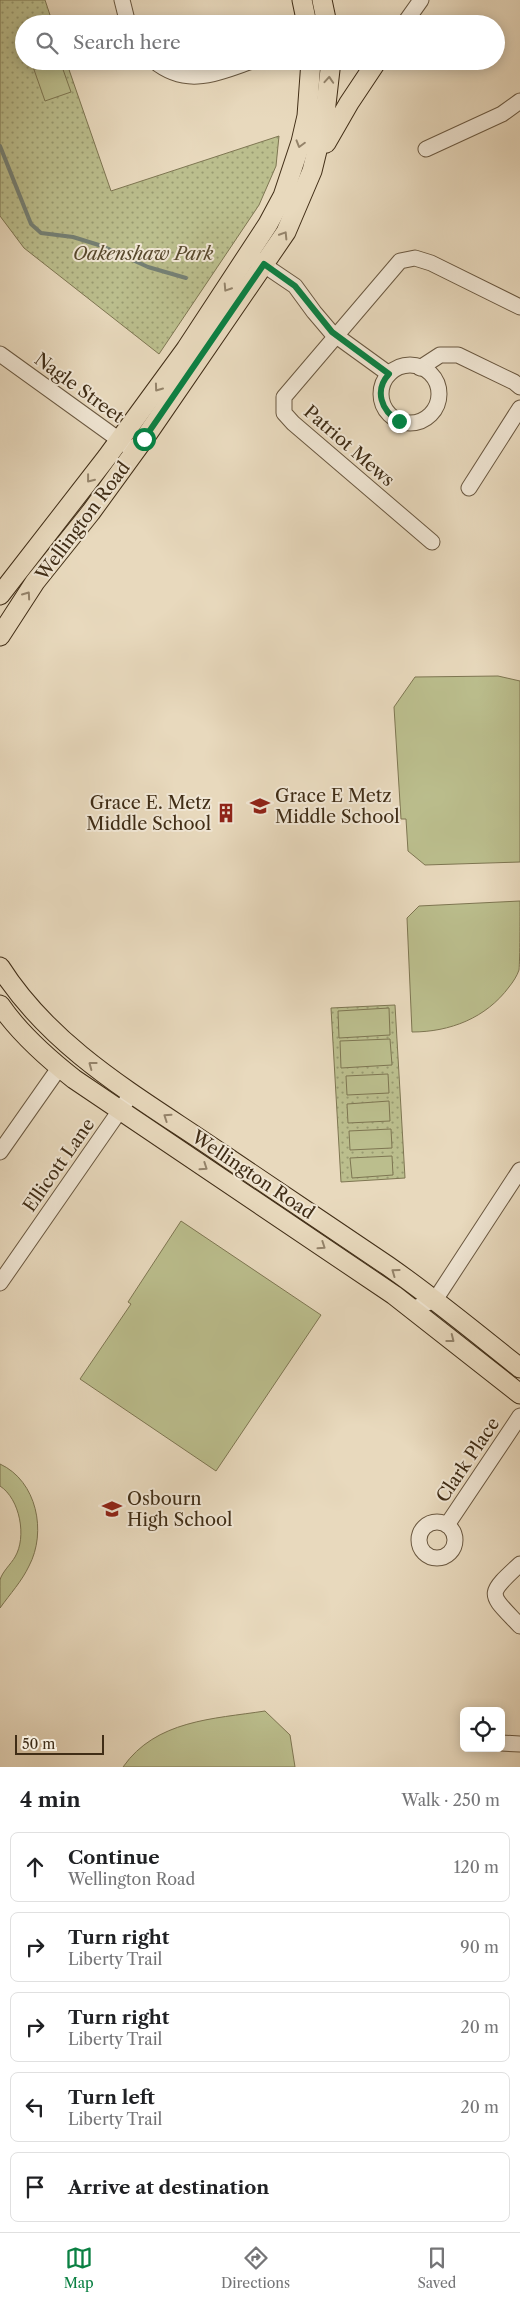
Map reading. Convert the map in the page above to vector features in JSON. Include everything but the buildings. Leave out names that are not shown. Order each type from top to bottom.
[{"type":"main road","points":[[302,0],[305,15]]},
{"type":"main road","points":[[322,0],[325,15]]},
{"type":"main road","name":"Wellington Road","points":[[0,595],[120,440],[186,349],[276,210],[296,158],[307,116],[310,70]]},
{"type":"main road","name":"Wellington Road","points":[[0,636],[35,582],[91,512],[136,451],[293,219],[314,166],[324,122],[330,70]]},
{"type":"main road","points":[[314,166],[336,122],[372,70]]},
{"type":"main road","name":"Wellington Road","points":[[0,967],[19,995],[72,1050],[132,1093],[389,1267],[435,1300],[520,1368]]},
{"type":"main road","name":"Wellington Road","points":[[0,1005],[21,1031],[59,1068],[387,1290],[520,1394]]},
{"type":"street","points":[[122,0],[126,15]]},
{"type":"street","points":[[410,15],[420,0]]},
{"type":"street","points":[[167,70],[180,74],[202,76],[219,74],[229,70]]},
{"type":"street","points":[[426,150],[502,114],[520,101]]},
{"type":"street","points":[[248,254],[295,286],[324,324],[389,374]]},
{"type":"street","name":"Patriot Mews","points":[[432,542],[293,423],[284,413],[284,397],[396,265],[408,259],[415,258],[430,263],[520,307]]},
{"type":"street","name":"Nagle Street","points":[[0,354],[136,451]]},
{"type":"street","points":[[420,368],[440,356],[458,354],[514,382],[520,387]]},
{"type":"street","points":[[406,366],[420,368],[432,377],[436,383],[438,398],[433,412],[421,421],[414,423],[399,421],[387,412],[383,406],[381,391],[383,383],[389,374],[406,366]]},
{"type":"street","points":[[469,488],[520,408]]},
{"type":"street","points":[[0,1152],[59,1068]]},
{"type":"street","name":"Ellicott Lane","points":[[0,1283],[132,1093]]},
{"type":"street","points":[[412,1309],[435,1300],[520,1170]]},
{"type":"street","name":"Clark Place","points":[[447,1525],[520,1416]]},
{"type":"street","points":[[520,1564],[497,1585],[495,1596],[498,1602],[520,1626]]},
{"type":"street","points":[[505,1743],[520,1744]]},
{"type":"green space","name":"Oakenshaw Park","points":[[0,0],[45,0],[50,15],[15,15],[15,70],[69,70],[111,191],[279,136],[276,166],[259,205],[159,354],[24,248],[0,216]]},
{"type":"green space","points":[[34,70],[63,70],[71,92],[45,101]]},
{"type":"green space","points":[[498,676],[520,681],[520,862],[425,865],[408,851],[406,819],[401,819],[394,707],[415,677]]},
{"type":"green space","points":[[520,901],[519,970],[515,979],[500,998],[478,1015],[466,1021],[440,1029],[412,1032],[407,918],[419,906]]},
{"type":"green space","points":[[395,1005],[405,1178],[341,1182],[331,1008]]},
{"type":"green space","points":[[389,1008],[390,1035],[339,1038],[338,1011]]},
{"type":"green space","points":[[390,1039],[392,1065],[341,1068],[340,1041]]},
{"type":"green space","points":[[388,1074],[389,1093],[347,1095],[346,1076]]},
{"type":"green space","points":[[389,1101],[390,1121],[348,1123],[347,1104]]},
{"type":"green space","points":[[391,1129],[392,1148],[350,1150],[349,1131]]},
{"type":"green space","points":[[392,1156],[393,1175],[352,1178],[350,1158]]},
{"type":"green space","points":[[181,1221],[321,1315],[216,1471],[80,1379],[131,1304],[128,1302]]},
{"type":"green space","points":[[0,1464],[13,1472],[23,1482],[30,1495],[35,1509],[37,1538],[34,1553],[26,1572],[0,1608],[0,1580],[19,1549],[21,1529],[17,1509],[7,1492],[0,1486]]},
{"type":"green space","points":[[265,1711],[290,1735],[295,1767],[123,1767],[136,1751],[169,1731],[187,1724],[206,1720]]},
{"type":"waterway","points":[[0,146],[31,224],[41,233],[73,237],[102,246],[148,267],[186,278]]},
{"type":"place","name":"Grace E Metz Middle School","points":[[260,806]]},
{"type":"place","name":"Grace E. Metz Middle School","points":[[226,813]]},
{"type":"place","name":"Osbourn High School","points":[[112,1509]]},
{"type":"route","points":[[144,439],[264,264],[295,286],[332,332],[389,374],[383,383],[381,398],[387,412],[399,421]]}]
